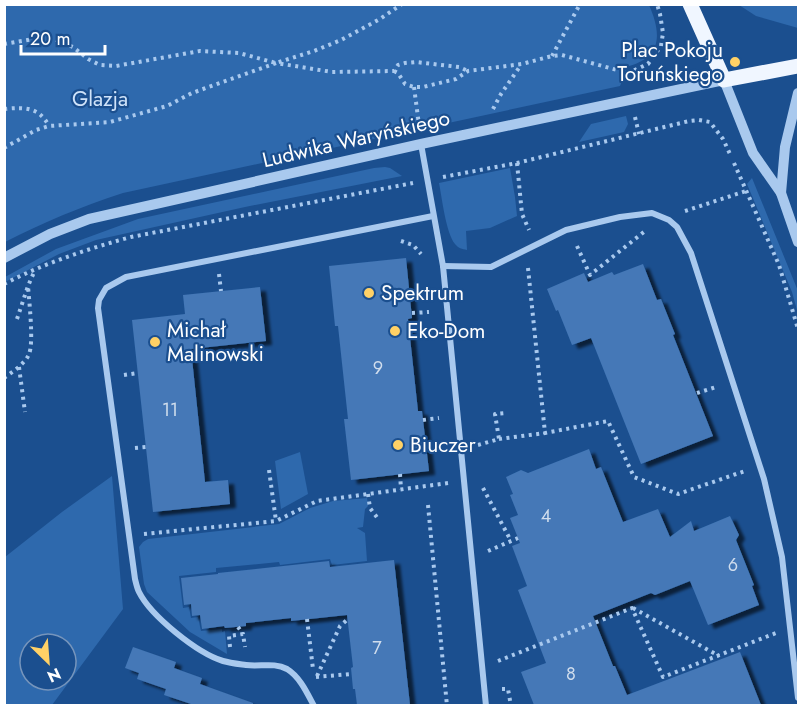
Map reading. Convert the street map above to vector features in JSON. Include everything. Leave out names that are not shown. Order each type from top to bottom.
[{"type":"main road","points":[[690,4],[723,80],[798,66]]},
{"type":"street","name":"Ludwika Waryńskiego","points":[[4,258],[50,234],[89,219],[421,144],[723,80]]},
{"type":"street","points":[[723,80],[753,153],[780,193],[798,242]]},
{"type":"street","points":[[780,193],[785,147],[798,93]]},
{"type":"street","points":[[421,144],[443,266],[486,705]]},
{"type":"street","points":[[443,266],[491,267],[566,230],[620,217],[652,213],[669,220],[677,227],[691,253],[764,479],[782,557],[798,698]]},
{"type":"street","points":[[314,705],[297,678],[278,665],[248,665],[223,661],[200,650],[171,628],[146,602],[139,591],[135,579],[99,318],[99,300],[106,288],[126,277],[433,216]]},
{"type":"path","points":[[4,148],[36,130],[50,126],[110,122],[167,106],[192,93],[341,40],[402,4]]},
{"type":"path","points":[[552,56],[580,4]]},
{"type":"path","points":[[4,44],[34,39],[56,40],[73,46],[88,59],[100,65],[116,66],[200,51],[239,53],[276,63],[332,72],[394,71],[405,84],[423,87],[456,79],[468,71],[522,64],[562,55],[628,73],[648,64],[661,46],[663,33],[657,4]]},
{"type":"path","points":[[394,71],[398,65],[416,62],[459,67],[468,71]]},
{"type":"path","points":[[482,131],[501,94],[522,64]]},
{"type":"path","points":[[414,87],[421,144]]},
{"type":"path","points":[[4,109],[19,108],[37,112],[50,126]]},
{"type":"path","points":[[635,113],[639,134]]},
{"type":"path","points":[[433,178],[517,163],[689,121],[710,122],[723,139],[779,265],[798,329]]},
{"type":"path","points":[[733,160],[741,157]]},
{"type":"path","points":[[517,163],[522,214],[536,245],[540,262],[528,267],[545,433]]},
{"type":"path","points":[[4,284],[57,260],[131,237],[419,182]]},
{"type":"path","points":[[683,212],[746,191]]},
{"type":"path","points":[[390,224],[391,242],[402,241],[413,245],[420,251],[425,261]]},
{"type":"path","points":[[590,275],[645,231],[654,230]]},
{"type":"path","points":[[568,250],[577,246],[593,279]]},
{"type":"path","points":[[17,319],[35,270]]},
{"type":"path","points":[[4,378],[29,355],[28,286]]},
{"type":"path","points":[[412,313],[429,312],[428,302]]},
{"type":"path","points":[[19,366],[25,412]]},
{"type":"path","points":[[697,393],[720,386]]},
{"type":"path","points":[[423,420],[439,418],[440,429]]},
{"type":"path","points":[[499,439],[608,421],[634,477],[678,494],[749,470],[746,462]]},
{"type":"path","points":[[269,470],[276,521]]},
{"type":"path","points":[[399,474],[401,489]]},
{"type":"path","points":[[478,480],[511,541]]},
{"type":"path","points":[[129,536],[276,521],[317,501],[447,483],[464,483]]},
{"type":"path","points":[[447,483],[448,493]]},
{"type":"path","points":[[368,494],[370,508],[379,520]]},
{"type":"path","points":[[428,505],[447,705]]},
{"type":"path","points":[[484,553],[518,538]]},
{"type":"path","points":[[632,608],[663,677],[766,637]]},
{"type":"path","points":[[632,608],[719,656]]},
{"type":"path","points":[[498,661],[632,608]]},
{"type":"path","points":[[307,619],[315,678]]},
{"type":"path","points":[[315,678],[340,626],[348,620]]},
{"type":"path","points":[[238,627],[243,634],[245,647]]},
{"type":"path","points":[[231,654],[229,636],[243,634]]},
{"type":"path","points":[[315,678],[351,674]]},
{"type":"path","points":[[501,689],[508,689],[511,705]]},
{"type":"green space","name":"Glazja","points":[[4,5],[649,5],[657,34],[653,50],[640,62],[629,66],[620,86],[123,193],[62,215],[5,242]]},
{"type":"green space","points":[[739,5],[798,5],[798,28],[756,16]]},
{"type":"green space","points":[[626,116],[628,124],[624,132],[579,142],[591,124]]},
{"type":"green space","points":[[385,167],[402,176],[96,240],[59,254],[5,282],[5,277],[56,249],[138,219]]},
{"type":"green space","points":[[510,168],[517,216],[490,228],[466,231],[467,250],[459,247],[449,232],[439,183]]},
{"type":"green space","points":[[752,178],[798,291],[798,314],[792,292],[747,184]]},
{"type":"green space","points":[[300,452],[308,494],[281,509],[275,461]]},
{"type":"green space","points":[[112,476],[123,609],[78,670],[78,632],[18,632],[18,692],[62,692],[52,705],[5,705],[5,557]]},
{"type":"green space","points":[[367,498],[368,506],[365,509],[363,527],[357,528],[365,533],[367,561],[332,565],[330,559],[280,565],[279,562],[216,568],[216,572],[179,576],[183,608],[189,607],[191,618],[198,617],[201,631],[222,629],[222,632],[225,631],[227,654],[190,632],[147,592],[139,547],[148,539],[279,524],[310,508],[333,501]]},
{"type":"building","points":[[406,258],[412,318],[408,319],[418,411],[422,411],[429,471],[351,480],[344,419],[348,419],[329,266]]},
{"type":"building","points":[[643,264],[657,300],[661,299],[713,436],[641,464],[591,338],[572,345],[547,289],[584,273],[588,282],[612,272],[614,275]]},
{"type":"building","points":[[260,287],[266,341],[191,349],[205,482],[228,480],[230,504],[153,512],[132,320],[185,314],[183,295]]},
{"type":"building","points":[[589,449],[596,469],[601,467],[623,522],[658,509],[670,537],[691,521],[694,531],[730,516],[739,535],[736,540],[754,585],[752,586],[759,605],[708,625],[690,581],[655,595],[651,593],[593,616],[627,695],[740,652],[761,705],[534,705],[521,672],[546,663],[518,590],[527,586],[512,546],[520,543],[510,518],[518,515],[506,477],[521,470],[528,473]]},
{"type":"building","points":[[394,560],[410,705],[357,705],[355,689],[353,689],[347,615],[291,621],[291,618],[246,623],[246,626],[202,629],[200,615],[192,616],[191,604],[184,605],[181,578],[329,561],[330,567]]},
{"type":"building","points":[[133,647],[176,662],[174,668],[202,678],[200,684],[253,703],[253,705],[194,705],[164,695],[166,689],[137,679],[139,673],[125,668]]},
{"type":"place","name":"Plac Pokoju Toruńskiego","points":[[735,62]]},
{"type":"place","name":"Spektrum","points":[[369,293]]},
{"type":"place","name":"Eko-Dom","points":[[395,331]]},
{"type":"place","name":"Michał Malinowski","points":[[155,342]]},
{"type":"place","name":"Biuczer","points":[[398,445]]}]
